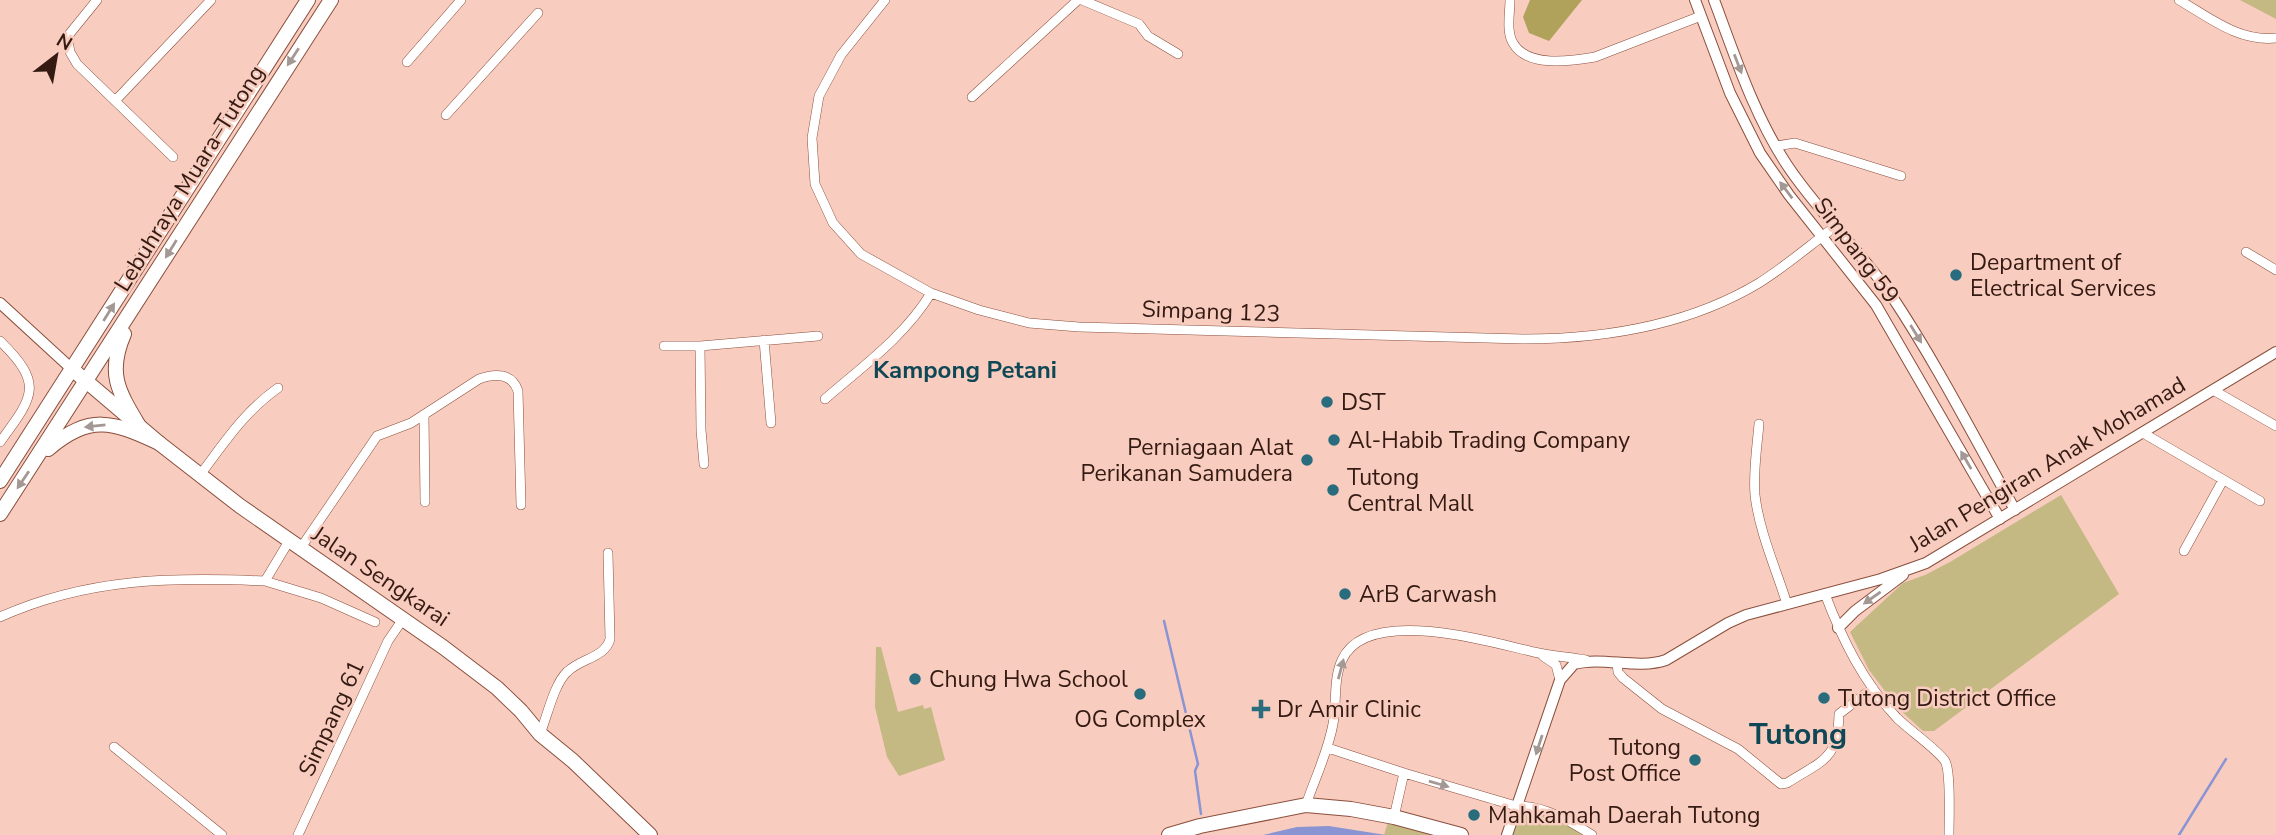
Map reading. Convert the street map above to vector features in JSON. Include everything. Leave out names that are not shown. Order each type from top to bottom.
[{"type":"main road","name":"Lebuhraya Muara–Tutong","points":[[0,481],[308,0]]},
{"type":"main road","name":"Lebuhraya Muara–Tutong","points":[[38,458],[331,0]]},
{"type":"main road","points":[[138,300],[119,345],[115,372],[122,397],[139,426]]},
{"type":"main road","name":"Jalan Sengkarai","points":[[73,370],[200,475],[497,688],[540,734],[573,761],[650,835]]},
{"type":"main road","points":[[0,514],[38,458],[78,428],[102,424],[117,426],[159,443]]},
{"type":"main road","points":[[1169,835],[1199,826],[1306,805],[1351,809],[1394,817],[1461,835]]},
{"type":"street","points":[[97,0],[68,37],[70,52],[78,64],[173,157]]},
{"type":"street","points":[[115,101],[211,0]]},
{"type":"street","points":[[407,62],[461,0]]},
{"type":"street","name":"Simpang 123","points":[[885,0],[841,55],[818,96],[812,138],[815,184],[832,223],[861,254],[932,293],[979,310],[1029,323],[1079,327],[1561,339],[1634,329],[1703,309],[1756,284],[1791,262],[1836,226]]},
{"type":"street","points":[[972,97],[1080,0],[1139,24],[1148,36],[1178,54]]},
{"type":"street","points":[[1510,0],[1509,31],[1513,44],[1533,58],[1548,60],[1581,60],[1595,57],[1701,16]]},
{"type":"street","name":"Simpang 59","points":[[1695,0],[1748,132],[1774,174],[1875,305],[2000,519]]},
{"type":"street","name":"Simpang 59","points":[[1714,0],[1747,87],[1776,146],[1802,186],[1891,296],[1918,337],[2015,510]]},
{"type":"street","points":[[2179,0],[2237,34],[2251,38],[2276,38]]},
{"type":"street","points":[[446,115],[538,13]]},
{"type":"street","points":[[1776,146],[1795,143],[1901,176]]},
{"type":"street","points":[[2246,252],[2276,270]]},
{"type":"street","points":[[825,399],[900,334],[932,293]]},
{"type":"street","points":[[0,303],[73,370]]},
{"type":"street","points":[[664,346],[700,346],[818,336]]},
{"type":"street","points":[[764,340],[771,423]]},
{"type":"street","points":[[0,341],[22,364],[31,388],[26,403],[0,442]]},
{"type":"street","points":[[700,346],[704,464]]},
{"type":"street","name":"Jalan Pengiran Anak Mohamad","points":[[1594,662],[1656,664],[1728,623],[1908,571],[1926,563],[2276,352]]},
{"type":"street","points":[[265,581],[377,436],[411,423],[479,379],[490,375],[511,379],[518,391],[521,505]]},
{"type":"street","points":[[200,475],[246,414],[278,388]]},
{"type":"street","points":[[2213,390],[2276,426]]},
{"type":"street","points":[[424,415],[425,502]]},
{"type":"street","points":[[1759,424],[1756,498],[1761,524],[1787,604]]},
{"type":"street","points":[[2143,433],[2260,500]]},
{"type":"street","points":[[2184,551],[2223,480]]},
{"type":"street","points":[[540,734],[566,672],[607,648],[610,639],[608,553]]},
{"type":"street","points":[[1838,628],[1855,611],[1908,571]]},
{"type":"street","points":[[0,617],[19,608],[72,592],[140,580],[203,578],[265,581],[321,598],[375,622]]},
{"type":"street","points":[[1825,594],[1838,628],[1872,688],[1908,729],[1945,761],[1948,774],[1949,835]]},
{"type":"street","name":"Simpang 61","points":[[298,835],[388,641],[403,619]]},
{"type":"street","points":[[1306,805],[1328,748],[1334,722],[1340,665],[1346,653],[1359,642],[1385,634],[1441,632],[1594,662]]},
{"type":"street","points":[[1535,652],[1556,665],[1560,680]]},
{"type":"street","points":[[1507,835],[1560,680],[1574,664],[1594,662]]},
{"type":"street","points":[[1617,663],[1618,672],[1623,678],[1662,709],[1738,749],[1776,782],[1782,784],[1829,755],[1835,746],[1839,714],[1872,688]]},
{"type":"street","points":[[114,747],[222,835]]},
{"type":"street","points":[[1328,748],[1404,774],[1516,806],[1530,806],[1553,814],[1592,835]]},
{"type":"street","points":[[1394,817],[1404,774]]},
{"type":"shaded area","points":[[1530,0],[1582,0],[1549,41],[1529,33],[1523,17]]},
{"type":"shaded area","points":[[2240,0],[2276,0],[2276,19]]},
{"type":"shaded area","points":[[2061,495],[2119,594],[1934,731],[1923,731],[1898,708],[1869,670],[1850,632],[1903,583],[1950,562]]},
{"type":"shaded area","points":[[876,647],[881,647],[898,712],[923,705],[924,709],[931,707],[945,760],[899,776],[887,757],[875,707]]},
{"type":"shaded area","points":[[1519,805],[1545,813],[1589,835],[1508,835]]},
{"type":"shaded area","points":[[1389,819],[1444,835],[1384,835]]},
{"type":"water","points":[[1329,826],[1386,835],[1263,835],[1297,827]]},
{"type":"waterway","points":[[1164,621],[1198,764],[1195,771],[1201,814]]},
{"type":"waterway","points":[[2179,835],[2226,759]]},
{"type":"place","name":"Department of Electrical Services","points":[[1956,275]]},
{"type":"place","name":"DST","points":[[1327,402]]},
{"type":"place","name":"Al-Habib Trading Company","points":[[1334,440]]},
{"type":"place","name":"Perniagaan Alat Perikanan Samudera","points":[[1307,460]]},
{"type":"place","name":"Tutong Central Mall","points":[[1333,490]]},
{"type":"place","name":"ArB Carwash","points":[[1345,594]]},
{"type":"place","name":"Chung Hwa School","points":[[915,679]]},
{"type":"place","name":"OG Complex","points":[[1140,694]]},
{"type":"place","name":"Tutong District Office","points":[[1824,698]]},
{"type":"place","name":"Dr Amir Clinic","points":[[1261,709]]},
{"type":"place","name":"Tutong Post Office","points":[[1695,760]]},
{"type":"place","name":"Mahkamah Daerah Tutong","points":[[1474,815]]},
{"type":"district","name":"Kampong Petani","points":[[965,370]]},
{"type":"district","name":"Tutong","points":[[1798,734]]}]
